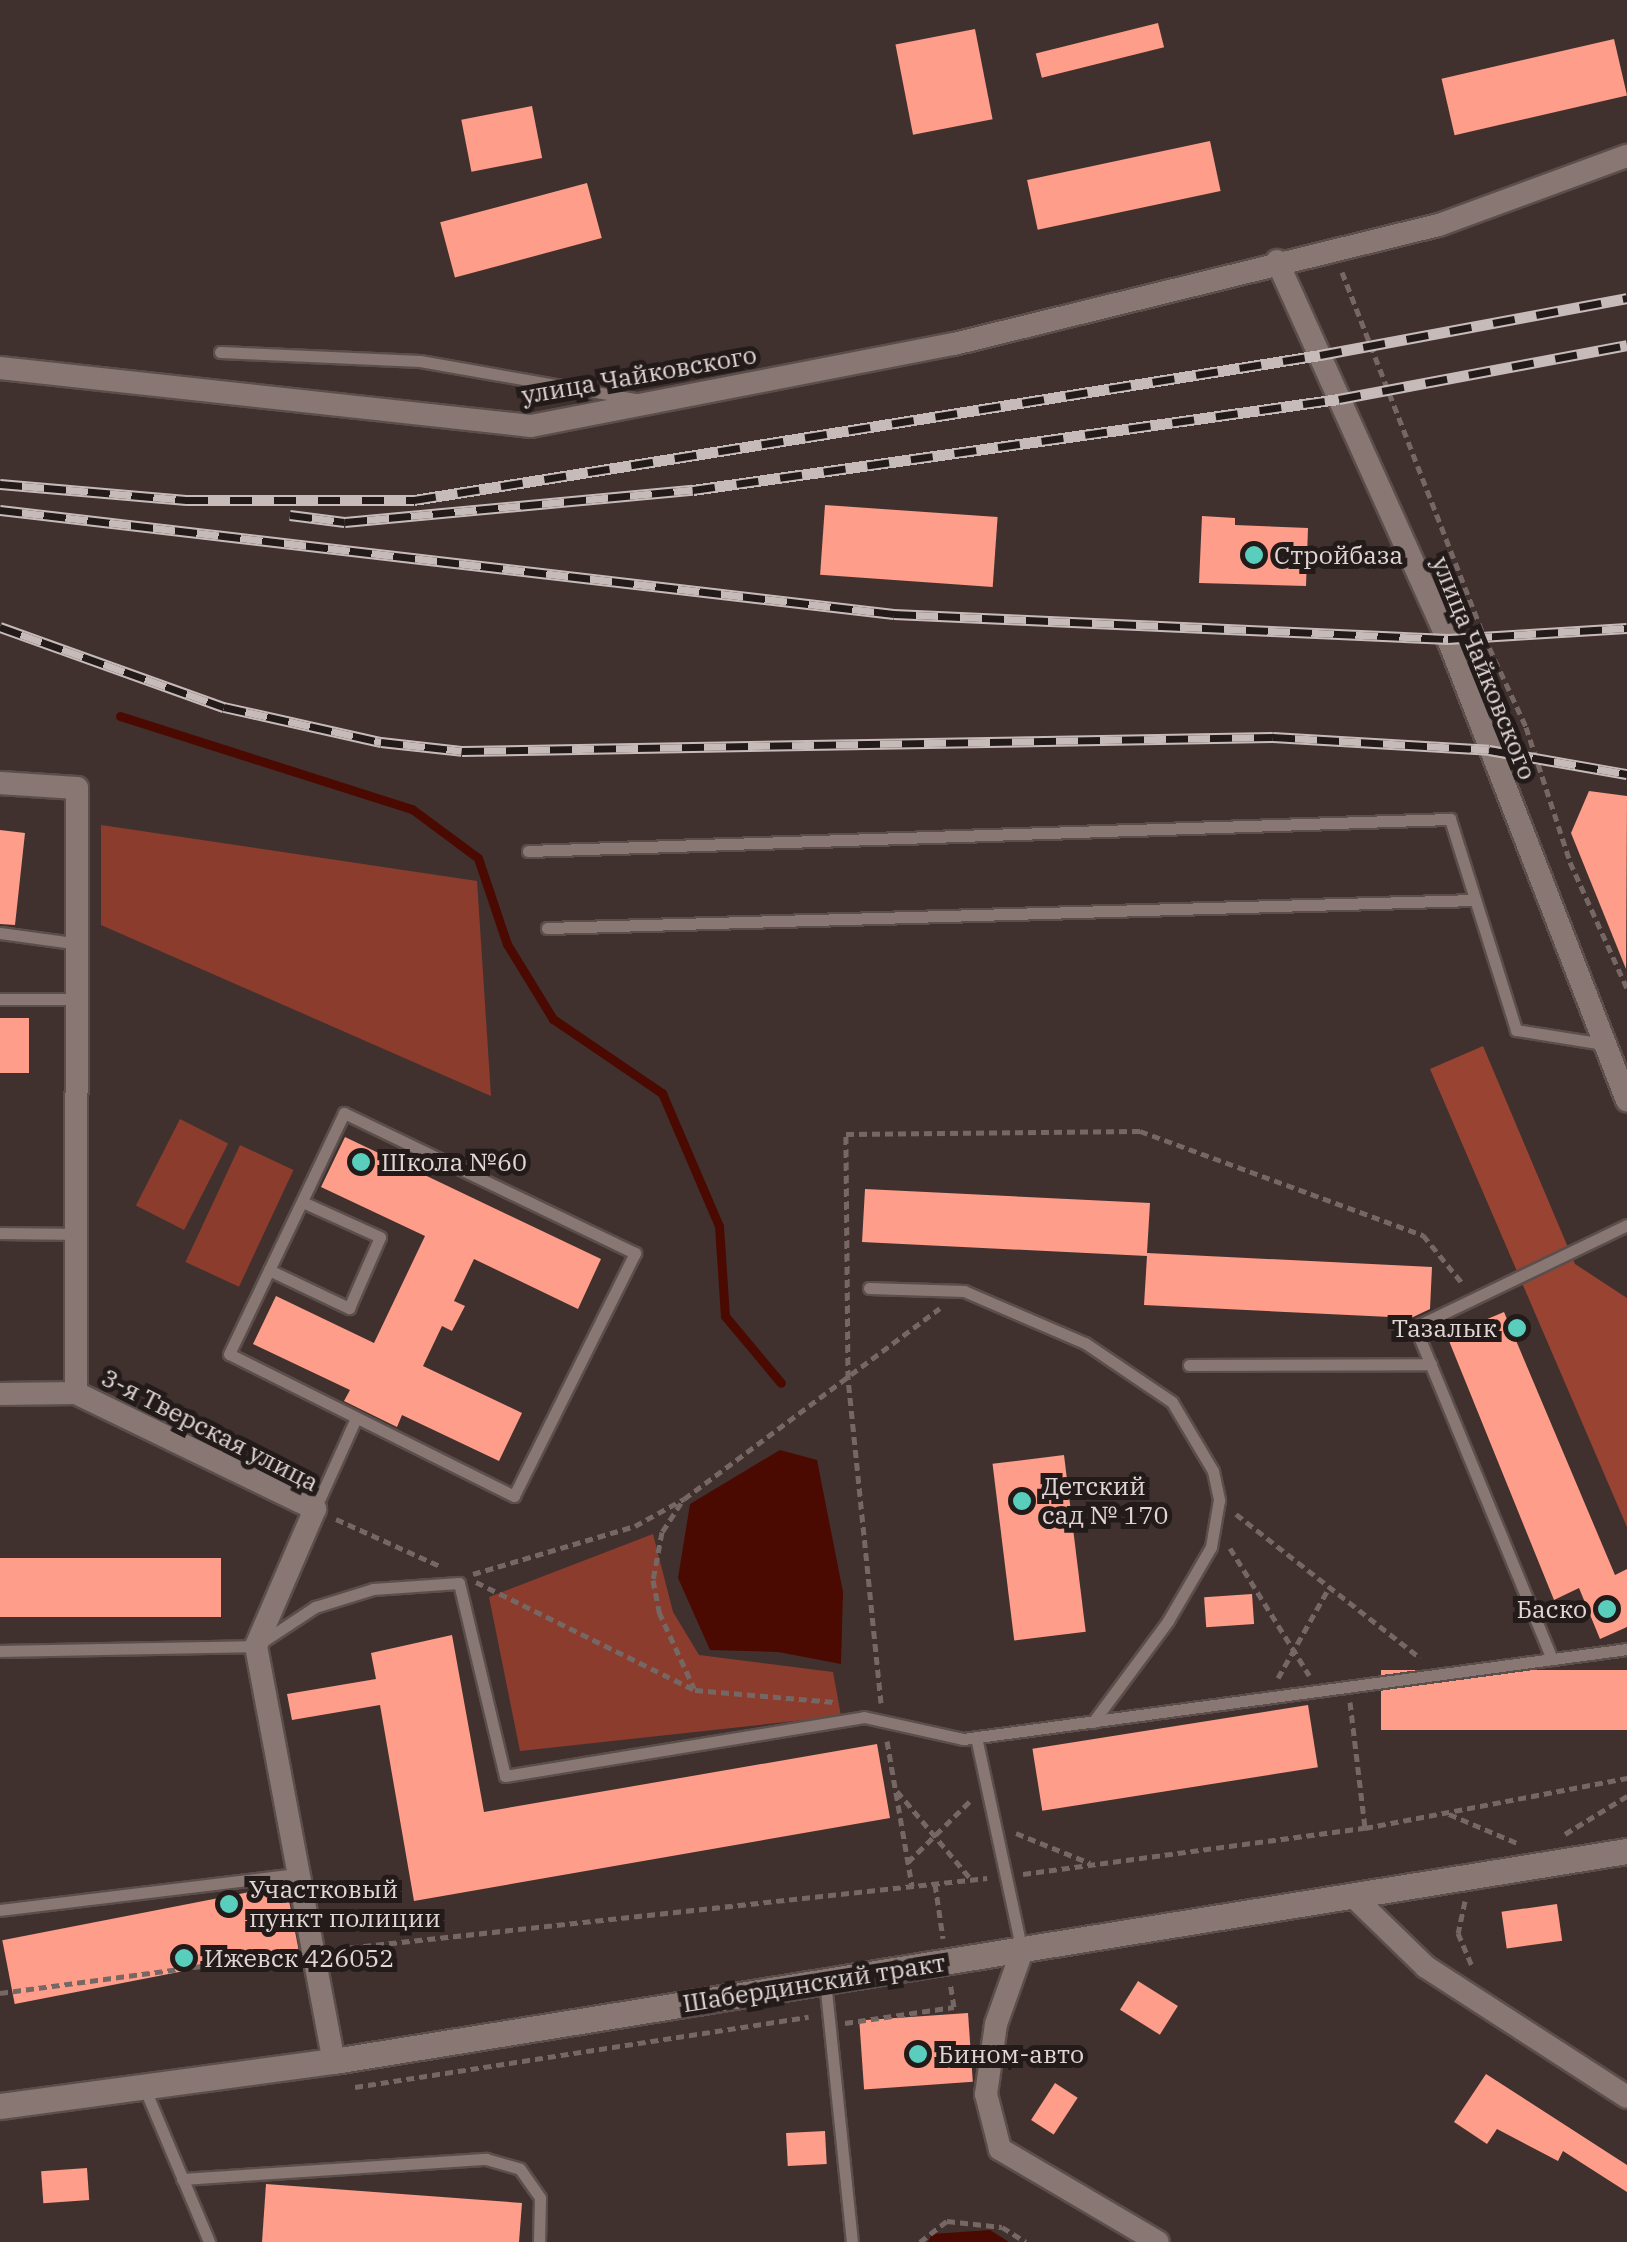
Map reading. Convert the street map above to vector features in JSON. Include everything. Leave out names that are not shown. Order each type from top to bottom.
[{"type":"main road","name":"Шабердинский тракт","points":[[0,2106],[334,2062],[1354,1897],[1538,1857],[1627,1850]]},
{"type":"street","name":"улица Чайковского","points":[[0,368],[531,426],[954,344],[1439,225],[1627,156]]},
{"type":"street","name":"улица Чайковского","points":[[1277,262],[1448,639],[1627,1100]]},
{"type":"street","name":"3-я Тверская улица","points":[[0,784],[77,788],[80,944],[76,1393],[315,1509],[256,1646]]},
{"type":"street","points":[[0,1394],[76,1393]]},
{"type":"street","points":[[256,1646],[334,2062]]},
{"type":"street","points":[[1354,1897],[1426,1967],[1627,2097]]},
{"type":"street","points":[[1022,1951],[996,2024],[986,2094],[1000,2149],[1158,2242]]},
{"type":"lane","points":[[220,352],[420,361],[654,402]]},
{"type":"lane","points":[[528,850],[1450,819],[1516,1030],[1603,1044]]},
{"type":"lane","points":[[547,928],[1475,900]]},
{"type":"lane","points":[[0,933],[80,944]]},
{"type":"lane","points":[[0,999],[79,999]]},
{"type":"lane","points":[[344,1114],[635,1253],[514,1496],[229,1354],[269,1270],[344,1114]]},
{"type":"lane","points":[[269,1270],[349,1308],[380,1237],[303,1202]]},
{"type":"lane","points":[[1552,1659],[1416,1327],[1627,1225]]},
{"type":"lane","points":[[0,1233],[77,1234]]},
{"type":"lane","points":[[870,1288],[964,1291],[1086,1342],[1172,1402],[1213,1471],[1218,1500],[1211,1548],[1168,1621],[1094,1722]]},
{"type":"lane","points":[[1188,1365],[1430,1364]]},
{"type":"lane","points":[[315,1509],[356,1418]]},
{"type":"lane","points":[[0,1651],[256,1646],[329,1602],[373,1589],[462,1580],[506,1776],[864,1717],[976,1736],[1094,1722],[1348,1682],[1627,1650]]},
{"type":"lane","points":[[976,1736],[1022,1951]]},
{"type":"lane","points":[[0,1910],[298,1874]]},
{"type":"lane","points":[[826,1981],[842,2134],[841,2185],[852,2242]]},
{"type":"lane","points":[[144,2087],[209,2242]]},
{"type":"lane","points":[[182,2179],[486,2159],[520,2169],[540,2198],[539,2242]]},
{"type":"path","points":[[1309,254],[1340,265],[1484,636],[1526,727],[1570,862],[1627,988]]},
{"type":"path","points":[[912,1886],[884,1723],[848,1378],[846,1134],[1140,1131],[1422,1234],[1474,1298]]},
{"type":"path","points":[[462,1580],[635,1526],[684,1499],[964,1291]]},
{"type":"path","points":[[684,1499],[662,1532],[653,1580],[659,1612],[696,1690]]},
{"type":"path","points":[[1218,1500],[1438,1672]]},
{"type":"path","points":[[315,1509],[696,1690],[830,1700],[864,1717]]},
{"type":"path","points":[[1215,1524],[1317,1687]]},
{"type":"path","points":[[1270,1694],[1292,1648],[1330,1588]]},
{"type":"path","points":[[1348,1682],[1365,1828]]},
{"type":"path","points":[[0,1993],[314,1951],[1006,1876],[1365,1828],[1627,1778]]},
{"type":"path","points":[[908,1862],[986,1784]]},
{"type":"path","points":[[896,1788],[971,1880]]},
{"type":"path","points":[[1446,1813],[1538,1857],[1627,1796]]},
{"type":"path","points":[[995,1825],[1092,1864]]},
{"type":"path","points":[[1468,1891],[1458,1933],[1472,1967],[1488,1978]]},
{"type":"path","points":[[920,2242],[947,2221],[1002,2228],[1026,2242]]},
{"type":"shaded area","points":[[101,825],[477,881],[491,1096],[101,925]]},
{"type":"shaded area","points":[[1483,1046],[1575,1264],[1627,1298],[1627,1527],[1430,1069]]},
{"type":"shaded area","points":[[180,1119],[228,1144],[184,1230],[136,1205]]},
{"type":"shaded area","points":[[240,1145],[293,1170],[239,1287],[185,1262]]},
{"type":"shaded area","points":[[780,1450],[817,1460],[843,1592],[841,1664],[778,1652],[710,1650],[678,1578],[690,1504]]},
{"type":"shaded area","points":[[653,1534],[673,1612],[699,1655],[833,1672],[841,1716],[520,1751],[489,1597]]},
{"type":"shaded area","points":[[990,2230],[1009,2242],[928,2242],[932,2234]]},
{"type":"building","points":[[1158,23],[1164,47],[1042,78],[1036,53]]},
{"type":"building","points":[[975,29],[993,119],[913,135],[895,44]]},
{"type":"building","points":[[1614,39],[1627,96],[1455,135],[1442,79]]},
{"type":"building","points":[[532,106],[542,158],[471,172],[461,120]]},
{"type":"building","points":[[1210,141],[1221,191],[1038,230],[1027,180]]},
{"type":"building","points":[[587,183],[602,238],[455,277],[440,222]]},
{"type":"building","points":[[825,505],[998,517],[993,587],[820,575]]},
{"type":"building","name":"Стройбаза","points":[[1202,516],[1235,518],[1235,525],[1308,528],[1306,586],[1199,583]]},
{"type":"building","points":[[1589,791],[1627,796],[1626,969],[1571,833]]},
{"type":"building","points":[[0,830],[25,833],[15,925],[0,924]]},
{"type":"building","points":[[0,1018],[29,1018],[29,1073],[0,1073]]},
{"type":"building","points":[[345,1137],[601,1259],[578,1309],[474,1259],[454,1301],[465,1306],[452,1331],[442,1326],[423,1366],[522,1413],[499,1461],[402,1415],[397,1427],[344,1401],[350,1390],[253,1344],[276,1296],[374,1343],[425,1236],[321,1187]]},
{"type":"building","points":[[865,1189],[1150,1203],[1147,1253],[1432,1267],[1430,1309],[1411,1318],[1144,1305],[1147,1256],[862,1242]]},
{"type":"building","points":[[1504,1312],[1615,1575],[1627,1569],[1627,1627],[1600,1639],[1579,1588],[1554,1600],[1447,1336]]},
{"type":"building","points":[[1064,1455],[1086,1632],[1014,1640],[993,1464]]},
{"type":"building","points":[[0,1558],[221,1558],[221,1617],[0,1617]]},
{"type":"building","points":[[1252,1594],[1254,1624],[1206,1627],[1204,1597]]},
{"type":"building","points":[[452,1635],[484,1812],[877,1744],[890,1818],[414,1901],[380,1705],[292,1720],[287,1694],[376,1679],[371,1653]]},
{"type":"building","points":[[1381,1670],[1627,1670],[1627,1730],[1381,1730]]},
{"type":"building","points":[[1308,1705],[1318,1767],[1042,1811],[1032,1749]]},
{"type":"building","points":[[286,1885],[298,1949],[15,2004],[2,1940]]},
{"type":"building","points":[[1557,1904],[1562,1941],[1507,1948],[1502,1912]]},
{"type":"building","points":[[1138,1981],[1178,2006],[1160,2035],[1120,2010]]},
{"type":"building","name":"Бином-авто","points":[[968,2013],[973,2082],[864,2089],[859,2021]]},
{"type":"building","points":[[1486,2074],[1627,2165],[1627,2192],[1563,2151],[1558,2161],[1497,2129],[1487,2144],[1454,2122]]},
{"type":"building","points":[[1055,2083],[1078,2098],[1054,2135],[1031,2120]]},
{"type":"building","points":[[825,2131],[827,2164],[788,2166],[786,2133]]},
{"type":"building","points":[[87,2168],[89,2200],[43,2203],[41,2171]]},
{"type":"building","points":[[266,2184],[522,2203],[519,2242],[262,2242]]},
{"type":"waterway","points":[[120,716],[412,809],[478,858],[507,944],[553,1019],[662,1093],[719,1226],[725,1316],[781,1383]]},
{"type":"railway","points":[[0,484],[186,500],[414,500],[1320,355],[1627,298]]},
{"type":"railway","points":[[290,515],[345,522],[693,490],[1339,399],[1627,345]]},
{"type":"railway","points":[[0,510],[894,614],[1448,639],[1627,628]]},
{"type":"railway","points":[[0,627],[224,707],[381,742],[462,751],[1273,737],[1489,750],[1627,774]]},
{"type":"place","name":"Стройбаза","points":[[1254,555]]},
{"type":"place","name":"Школа №60","points":[[361,1162]]},
{"type":"place","name":"Тазалык","points":[[1517,1328]]},
{"type":"place","name":"Детский сад № 170","points":[[1022,1501]]},
{"type":"place","name":"Баско","points":[[1607,1609]]},
{"type":"place","name":"Участковый пункт полиции","points":[[229,1904]]},
{"type":"place","name":"Ижевск 426052","points":[[184,1958]]},
{"type":"place","name":"Бином-авто","points":[[918,2054]]}]
